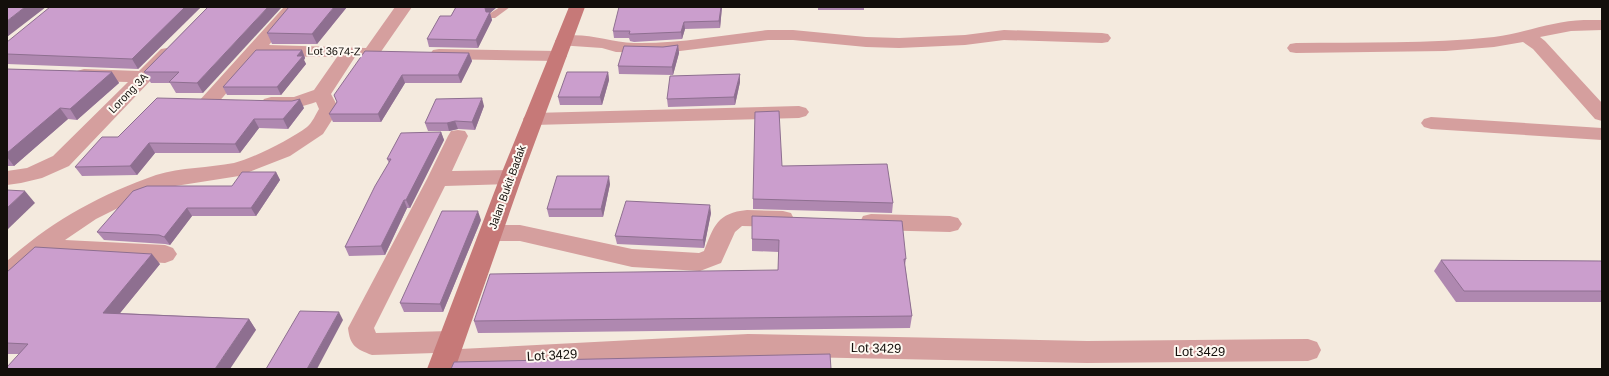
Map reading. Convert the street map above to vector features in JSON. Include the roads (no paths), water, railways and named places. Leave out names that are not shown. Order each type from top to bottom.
[{"type":"main road","name":"Jalan Bukit Badak","points":[[445,358],[511,177],[577,7]]},
{"type":"street","points":[[232,102],[201,101],[254,50],[292,7]]},
{"type":"street","points":[[372,52],[404,7]]},
{"type":"street","points":[[1296,48],[1476,44],[1509,41],[1525,35],[1556,28],[1602,25]]},
{"type":"street","points":[[419,53],[561,49],[586,41],[605,43],[616,47],[664,48],[768,35],[793,35],[866,42],[899,43],[964,40],[1004,35],[1102,38]]},
{"type":"street","points":[[1525,35],[1540,46],[1601,113]]},
{"type":"street","name":"Lorong 3A","points":[[7,178],[18,178],[39,173],[61,161],[181,39]]},
{"type":"street","name":"Lot 3674-Z","points":[[254,50],[395,53]]},
{"type":"street","points":[[255,102],[296,102],[321,94],[350,52]]},
{"type":"street","points":[[63,74],[142,77]]},
{"type":"street","points":[[7,275],[38,247],[88,213],[130,193],[165,180],[239,169],[283,151],[316,130],[329,109],[321,94]]},
{"type":"street","points":[[533,119],[799,112]]},
{"type":"street","points":[[1431,122],[1602,134]]},
{"type":"street","points":[[458,136],[438,179],[511,177]]},
{"type":"street","name":"Lot 3429","points":[[438,179],[361,328],[362,338],[372,344],[445,358],[748,345],[1087,352],[1308,350]]},
{"type":"street","points":[[491,233],[520,233],[632,258],[700,262],[713,257],[723,234],[730,222],[735,219],[806,220]]},
{"type":"street","points":[[846,221],[950,224]]},
{"type":"street","points":[[38,247],[164,254]]},
{"type":"lane","points":[[492,16],[506,7]]}]
